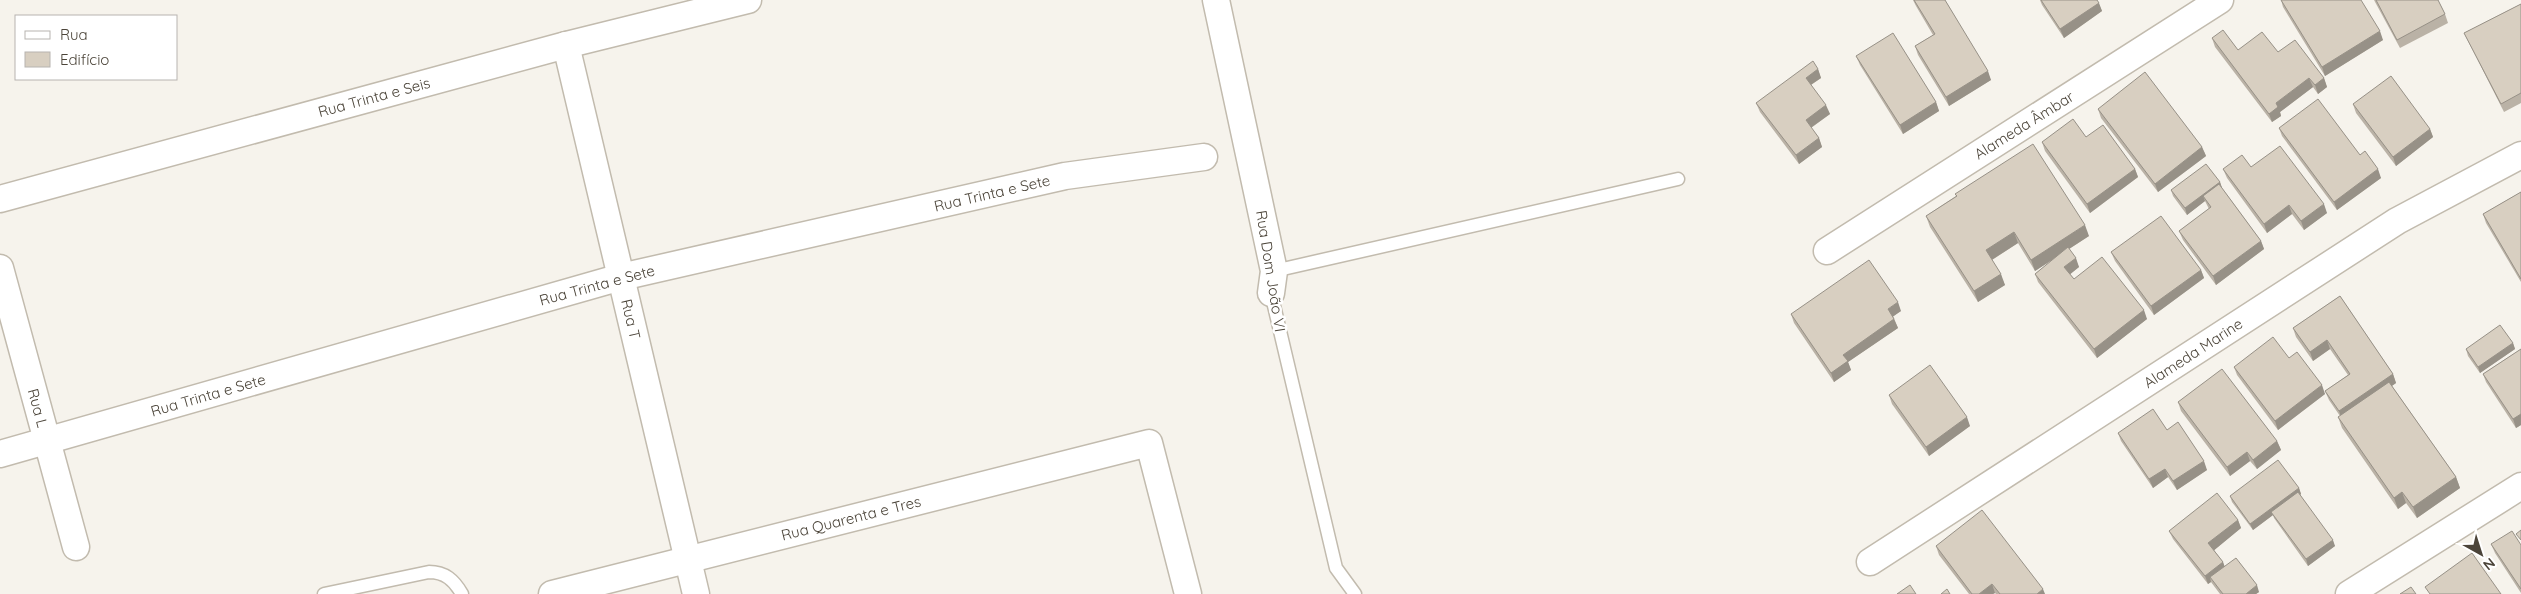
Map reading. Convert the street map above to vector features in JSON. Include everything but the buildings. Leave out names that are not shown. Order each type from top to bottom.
[{"type":"street","name":"Rua Trinta e Seis","points":[[0,199],[566,45],[748,0]]},
{"type":"street","name":"Rua Dom João VI","points":[[1216,0],[1272,282]]},
{"type":"street","name":"Alameda Âmbar","points":[[1827,251],[2220,0]]},
{"type":"street","name":"Rua T","points":[[566,45],[696,594]]},
{"type":"street","name":"Alameda Marine","points":[[1870,562],[2397,221],[2521,155]]},
{"type":"street","name":"Rua Trinta e Sete","points":[[0,454],[621,277],[1065,176],[1204,157]]},
{"type":"street","name":"Rua L","points":[[0,268],[76,548]]},
{"type":"street","name":"Rua Quarenta e Tres","points":[[552,594],[1149,443],[1188,594]]},
{"type":"street","points":[[2349,594],[2521,486]]},
{"type":"lane","points":[[1272,282],[1678,180]]},
{"type":"lane","name":"Rua Dom João VI","points":[[1272,282],[1336,568],[1355,594]]},
{"type":"lane","points":[[324,594],[429,572],[443,574],[451,579],[462,594]]}]
